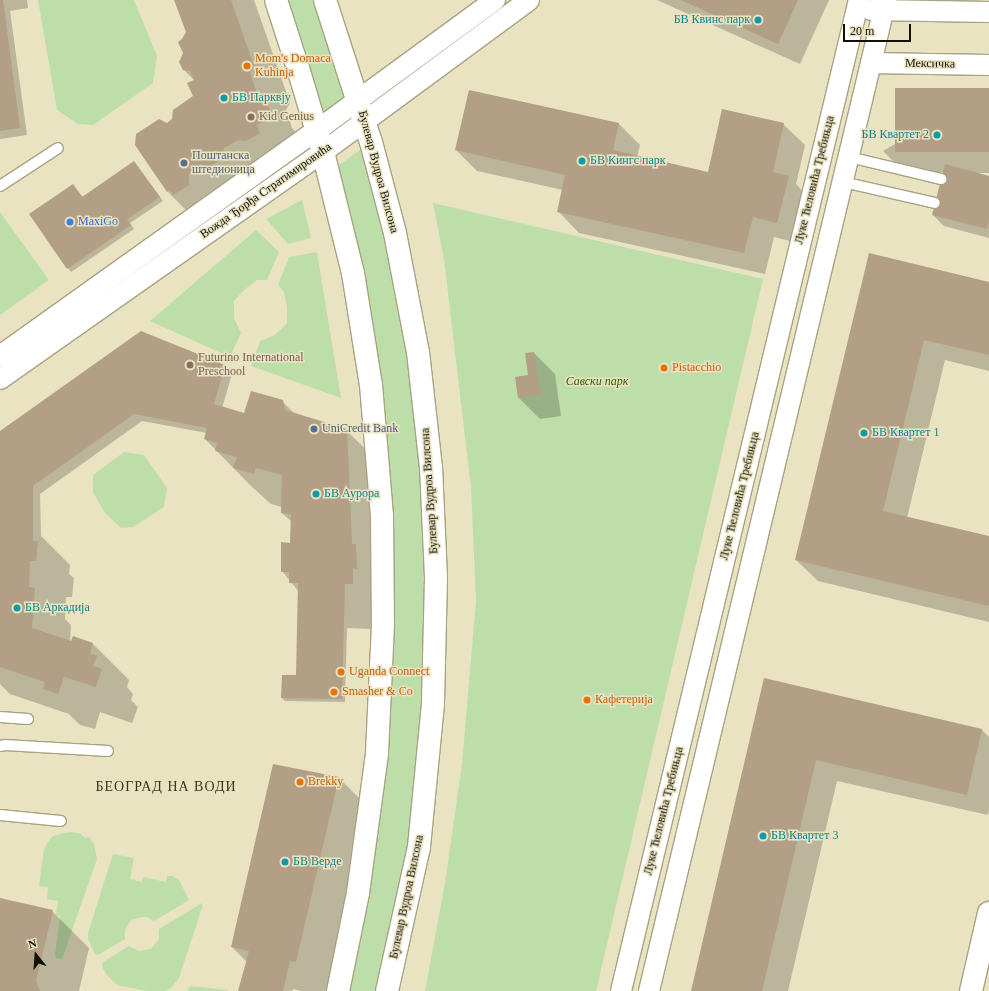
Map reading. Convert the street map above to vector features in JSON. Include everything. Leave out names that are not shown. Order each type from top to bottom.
[{"type":"main road","points":[[276,0],[298,68],[345,237],[359,306],[371,384],[382,516],[383,625],[377,754],[358,893],[338,991]]},
{"type":"main road","name":"Булевар Вудроа Вилсона","points":[[325,0],[365,121],[395,233],[418,352],[430,467],[436,579],[432,704],[419,847],[387,991]]},
{"type":"main road","points":[[971,991],[989,914]]},
{"type":"street","name":"Вожда Ђорђа Стратимировића","points":[[0,356],[316,131],[495,0]]},
{"type":"street","name":"Вожда Ђорђа Стратимировића","points":[[0,379],[322,152],[530,0]]},
{"type":"street","points":[[857,5],[885,5],[989,12]]},
{"type":"street","name":"Луке Ћеловића Требињца","points":[[621,991],[857,5]]},
{"type":"street","points":[[649,991],[885,5]]},
{"type":"street","name":"Мексичка","points":[[871,63],[989,65]]},
{"type":"lane","points":[[0,186],[58,148]]},
{"type":"lane","points":[[849,157],[941,179]]},
{"type":"lane","points":[[843,182],[935,203]]},
{"type":"lane","points":[[0,717],[28,719]]},
{"type":"lane","points":[[0,746],[5,745],[108,751]]},
{"type":"lane","points":[[0,815],[62,821]]},
{"type":"green space","points":[[38,0],[134,0],[157,56],[153,83],[93,125],[78,124],[57,110]]},
{"type":"green space","points":[[276,0],[325,0],[358,101],[316,131]]},
{"type":"green space","points":[[371,142],[418,352],[433,704],[387,991],[338,991],[358,893],[382,516],[328,173]]},
{"type":"green space","points":[[302,200],[311,238],[288,244],[266,219]]},
{"type":"green space","name":"Савски парк","points":[[433,203],[763,279],[596,991],[425,991],[445,883],[462,764],[476,601],[471,488],[444,259]]},
{"type":"green space","points":[[0,212],[49,280],[0,315]]},
{"type":"green space","points":[[256,230],[279,252],[267,280],[257,280],[244,290],[234,301],[234,318],[241,333],[230,357],[150,321]]},
{"type":"green space","points":[[317,252],[341,398],[251,366],[260,341],[275,335],[287,323],[287,307],[284,292],[278,285],[289,257]]},
{"type":"green space","points":[[124,452],[144,455],[167,488],[164,507],[133,527],[121,528],[105,513],[93,492],[93,475]]},
{"type":"green space","points":[[72,832],[81,834],[85,838],[89,837],[94,844],[97,859],[62,959],[56,958],[55,955],[60,916],[56,915],[58,901],[47,899],[48,887],[39,886],[44,849],[48,842],[53,836]]},
{"type":"green space","points":[[113,854],[134,858],[130,879],[142,882],[143,877],[166,882],[167,876],[173,876],[179,880],[189,900],[154,921],[147,917],[131,920],[125,930],[125,939],[98,955],[95,954],[88,939],[88,933]]},
{"type":"green space","points":[[202,903],[202,908],[179,978],[171,988],[165,991],[146,991],[117,985],[107,975],[102,967],[103,962],[129,946],[139,951],[151,949],[159,939],[159,929]]},
{"type":"green space","points":[[190,986],[227,990],[229,991],[187,991]]},
{"type":"building","points":[[0,0],[3,0],[20,128],[0,131]]},
{"type":"building","name":"БВ Парквју","points":[[174,0],[231,0],[254,66],[250,73],[259,100],[267,101],[272,117],[257,125],[260,133],[246,141],[238,140],[224,148],[223,158],[202,172],[196,170],[189,175],[189,185],[173,195],[170,190],[167,192],[135,145],[136,134],[159,119],[167,123],[172,119],[173,110],[193,96],[187,83],[194,80],[190,71],[183,70],[179,62],[183,53],[178,42],[182,39],[186,32]]},
{"type":"building","name":"БВ Квинс парк","points":[[681,0],[798,0],[778,44]]},
{"type":"building","name":"БВ Квартет 2","points":[[895,88],[989,88],[989,152],[895,152]]},
{"type":"building","name":"БВ Кингс парк","points":[[469,90],[619,123],[613,150],[708,172],[722,109],[784,123],[773,172],[789,176],[777,223],[753,217],[744,253],[557,212],[565,175],[455,150]]},
{"type":"building","points":[[134,161],[160,197],[127,219],[131,225],[67,269],[29,214],[73,184],[82,197]]},
{"type":"building","points":[[945,164],[989,176],[989,220],[987,229],[932,215]]},
{"type":"building","name":"БВ Квартет 1","points":[[869,253],[989,282],[989,355],[924,340],[883,511],[989,536],[989,606],[795,560]]},
{"type":"building","points":[[141,331],[225,365],[214,404],[244,413],[251,391],[283,400],[285,410],[347,429],[352,544],[356,544],[357,569],[353,568],[353,584],[345,584],[342,699],[281,698],[282,675],[296,675],[298,583],[289,583],[289,572],[281,572],[281,542],[290,543],[291,514],[281,513],[282,475],[256,468],[254,474],[233,468],[237,457],[215,451],[217,443],[204,439],[207,428],[134,414],[33,486],[33,541],[38,541],[36,561],[30,561],[29,587],[35,588],[32,628],[71,641],[73,636],[93,643],[90,654],[97,656],[93,666],[102,669],[96,687],[64,677],[58,694],[43,689],[45,682],[0,667],[0,431]]},
{"type":"building","points":[[534,352],[541,395],[518,398],[515,377],[528,375],[525,353]]},
{"type":"building","name":"БВ Квартет 3","points":[[764,678],[982,729],[967,795],[816,760],[762,991],[691,991]]},
{"type":"building","name":"БВ Верде","points":[[273,764],[339,777],[296,962],[290,961],[283,991],[238,991],[249,951],[231,947]]},
{"type":"building","points":[[0,898],[53,910],[36,981],[40,991],[0,991]]},
{"type":"place","name":"БВ Квинс парк","points":[[758,20]]},
{"type":"place","name":"Mom's Domaca Kuhinja","points":[[247,66]]},
{"type":"place","name":"БВ Парквју","points":[[224,98]]},
{"type":"place","name":"Kid Genius","points":[[251,117]]},
{"type":"place","name":"БВ Квартет 2","points":[[937,135]]},
{"type":"place","name":"БВ Кингс парк","points":[[582,161]]},
{"type":"place","name":"Поштанска штедионица","points":[[184,163]]},
{"type":"place","name":"MaxiGo","points":[[70,222]]},
{"type":"place","name":"Futurino International Preschool","points":[[190,365]]},
{"type":"place","name":"Pistacchio","points":[[664,368]]},
{"type":"place","name":"UniCredit Bank","points":[[314,429]]},
{"type":"place","name":"БВ Квартет 1","points":[[864,433]]},
{"type":"place","name":"БВ Аурора","points":[[316,494]]},
{"type":"place","name":"БВ Аркадија","points":[[17,608]]},
{"type":"place","name":"Uganda Connect","points":[[341,672]]},
{"type":"place","name":"Smasher & Co","points":[[334,692]]},
{"type":"place","name":"Кафетерија","points":[[587,700]]},
{"type":"place","name":"Brekky","points":[[300,782]]},
{"type":"place","name":"БВ Квартет 3","points":[[763,836]]},
{"type":"place","name":"БВ Верде","points":[[285,862]]},
{"type":"district","name":"БЕОГРАД НА ВОДИ","points":[[166,787]]}]
